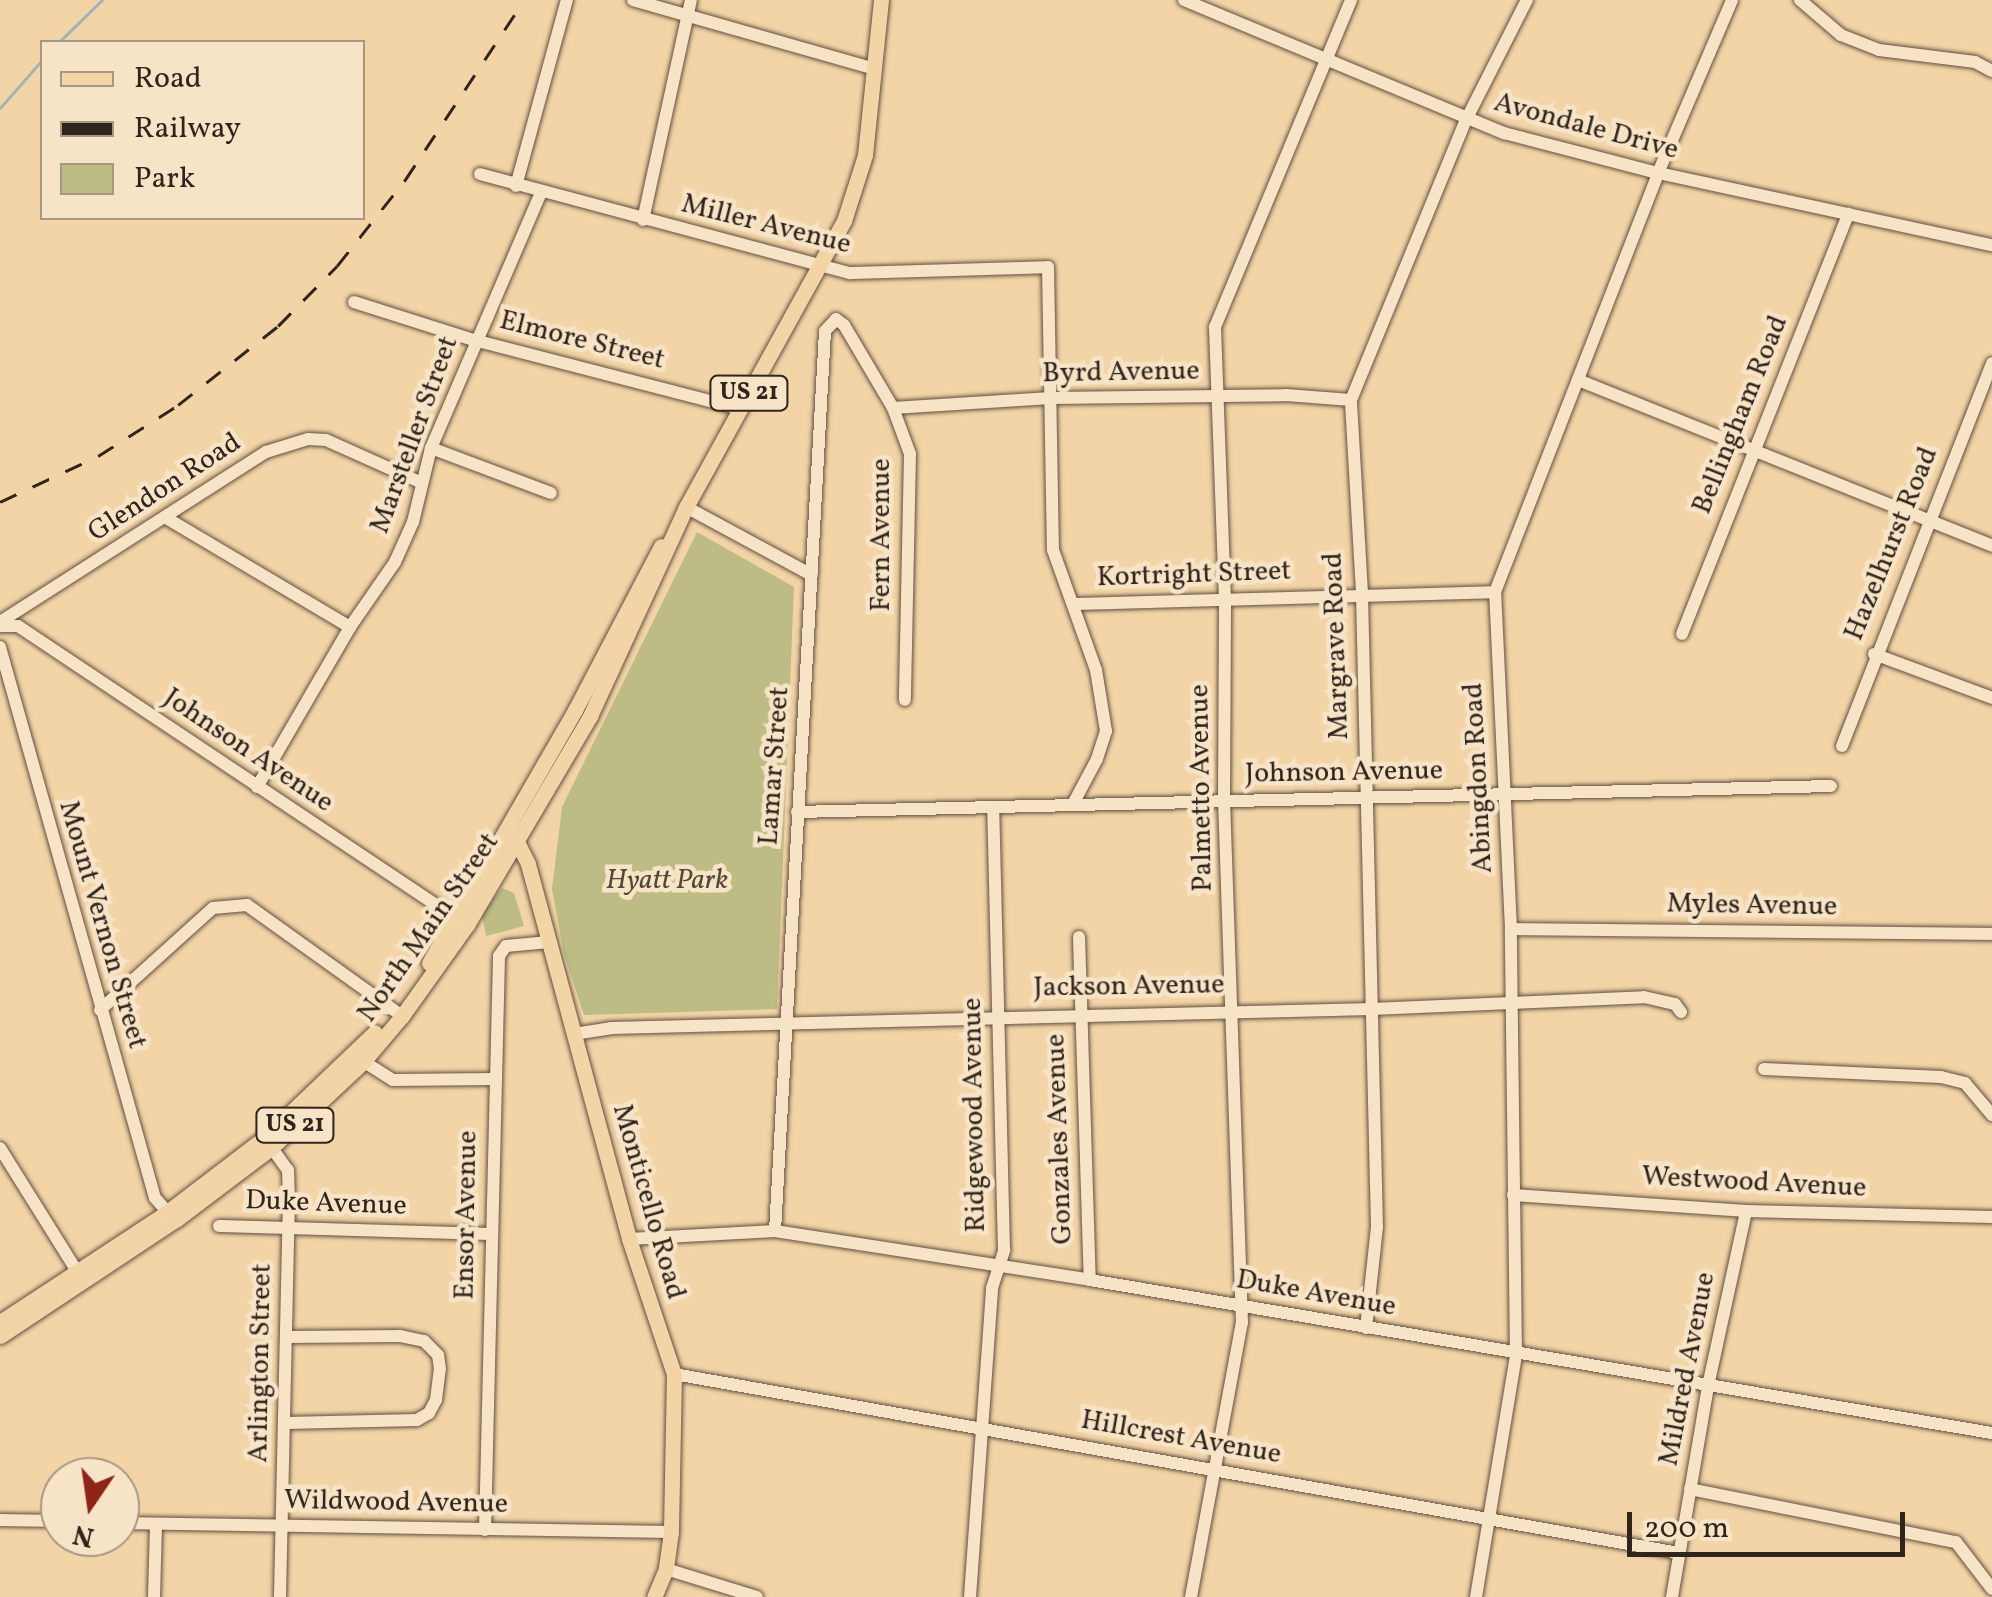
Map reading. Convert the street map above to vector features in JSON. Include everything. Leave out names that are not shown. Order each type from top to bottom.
[{"type":"main road","name":"North Main Street","points":[[0,1336],[172,1216],[268,1143],[358,1059],[399,1013],[462,922],[590,716],[683,513],[844,221],[859,179],[881,0]]},
{"type":"main road","name":"Monticello Road","points":[[513,836],[548,942],[629,1240],[674,1374],[671,1532],[666,1569],[654,1597]]},
{"type":"main road","name":"North Main Street","points":[[0,1322],[81,1278]]},
{"type":"street","points":[[516,186],[567,0]]},
{"type":"street","points":[[633,0],[875,69]]},
{"type":"street","points":[[643,220],[691,0]]},
{"type":"street","name":"Avondale Drive","points":[[1184,0],[1208,5],[1466,120],[1658,174],[1992,245]]},
{"type":"street","name":"Palmetto Avenue","points":[[1191,1597],[1242,1323],[1224,800],[1224,600],[1215,327],[1351,0]]},
{"type":"street","name":"Margrave Road","points":[[1366,1328],[1377,1227],[1362,593],[1351,400],[1466,120],[1527,0]]},
{"type":"street","name":"Abingdon Road","points":[[1476,1597],[1516,1355],[1511,929],[1496,592],[1658,174],[1732,0]]},
{"type":"street","points":[[1800,0],[1841,35],[1879,50],[1975,62],[1992,71]]},
{"type":"street","name":"Miller Avenue","points":[[480,174],[541,194],[850,273],[1048,267],[1051,398]]},
{"type":"street","name":"Marsteller Street","points":[[258,787],[350,627],[395,562],[414,522],[432,448],[474,340],[541,194]]},
{"type":"street","name":"Bellingham Road","points":[[1682,634],[1848,214]]},
{"type":"street","name":"Elmore Street","points":[[354,302],[474,340],[740,409]]},
{"type":"street","name":"Lamar Street","points":[[775,1231],[825,331],[836,320],[844,325]]},
{"type":"street","name":"Fern Avenue","points":[[844,325],[893,408],[910,454],[905,700]]},
{"type":"street","name":"Hazelhurst Road","points":[[1842,746],[1874,654],[1992,362]]},
{"type":"street","points":[[1578,380],[1992,546]]},
{"type":"street","name":"Byrd Avenue","points":[[893,408],[1051,398],[1286,395],[1351,400]]},
{"type":"street","points":[[1051,398],[1053,550],[1096,670],[1106,730],[1098,759],[1072,804]]},
{"type":"street","name":"Glendon Road","points":[[0,624],[168,519],[266,452],[308,439],[326,440],[422,483]]},
{"type":"street","points":[[432,448],[551,494]]},
{"type":"street","points":[[683,513],[812,575]]},
{"type":"street","points":[[168,519],[350,627]]},
{"type":"street","name":"Kortright Street","points":[[1074,604],[1496,592]]},
{"type":"street","name":"Johnson Avenue","points":[[0,624],[18,626],[462,922]]},
{"type":"street","name":"Mount Vernon Street","points":[[0,647],[155,1198],[172,1216]]},
{"type":"street","points":[[1874,654],[1992,698]]},
{"type":"street","name":"Johnson Avenue","points":[[798,812],[1831,786]]},
{"type":"street","name":"Ridgewood Avenue","points":[[970,1597],[992,1288],[1004,1250],[994,809]]},
{"type":"street","points":[[100,1010],[212,908],[247,905],[399,1013]]},
{"type":"street","name":"Myles Avenue","points":[[1511,929],[1992,934]]},
{"type":"street","name":"Gonzales Avenue","points":[[1079,937],[1090,1280]]},
{"type":"street","name":"Ensor Avenue","points":[[484,1530],[499,956],[506,946],[548,942]]},
{"type":"street","name":"Jackson Avenue","points":[[574,1034],[611,1028],[785,1026],[1081,1012],[1372,1009],[1644,996],[1675,1004],[1681,1012]]},
{"type":"street","points":[[358,1059],[393,1080],[494,1079]]},
{"type":"street","points":[[1764,1069],[1941,1077],[1965,1082],[1992,1114]]},
{"type":"street","name":"Arlington Street","points":[[268,1143],[288,1170],[288,1336],[280,1597]]},
{"type":"street","points":[[0,1148],[81,1278]]},
{"type":"street","name":"Westwood Avenue","points":[[1513,1194],[1746,1211],[1992,1217]]},
{"type":"street","name":"Mildred Avenue","points":[[1672,1597],[1708,1386],[1746,1211]]},
{"type":"street","name":"Duke Avenue","points":[[218,1226],[492,1234]]},
{"type":"street","name":"Duke Avenue","points":[[629,1240],[775,1231],[1000,1265],[1992,1433]]},
{"type":"street","points":[[286,1423],[416,1420],[429,1413],[436,1400],[440,1369],[438,1356],[424,1341],[400,1336],[288,1336]]},
{"type":"street","name":"Hillcrest Avenue","points":[[674,1374],[1679,1553]]},
{"type":"street","points":[[1690,1489],[1956,1542],[1992,1589]]},
{"type":"street","points":[[0,1520],[40,1521]]},
{"type":"street","name":"Wildwood Avenue","points":[[140,1524],[671,1532]]},
{"type":"street","points":[[154,1597],[156,1524]]},
{"type":"street","points":[[666,1569],[756,1597]]},
{"type":"green space","name":"Hyatt Park","points":[[697,532],[794,587],[777,1009],[584,1015],[564,954],[552,889],[562,807]]},
{"type":"green space","points":[[502,888],[514,893],[524,926],[486,936],[482,914]]},
{"type":"waterway","points":[[61,40],[102,0]]},
{"type":"waterway","points":[[0,108],[40,62]]},
{"type":"railway","points":[[0,502],[98,456],[178,405],[278,326],[337,266],[405,180],[524,0]]}]
